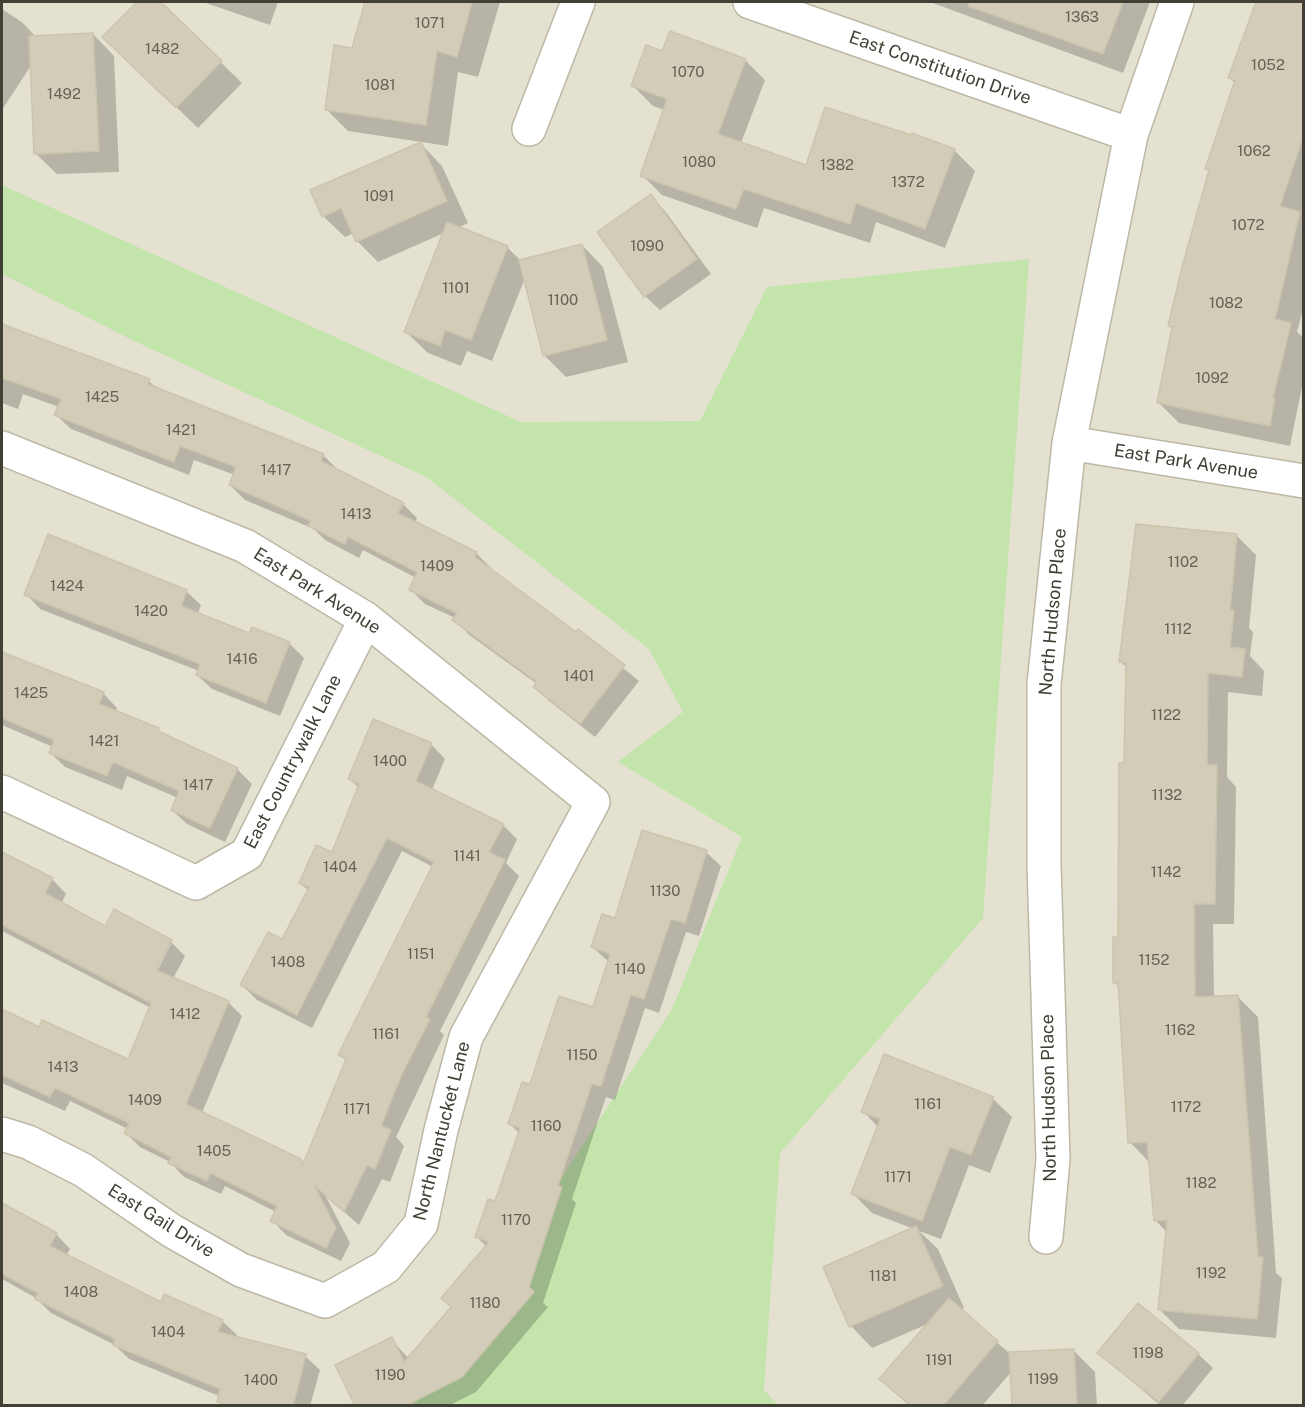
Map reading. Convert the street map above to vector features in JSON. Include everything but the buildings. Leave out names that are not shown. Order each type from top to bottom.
[{"type":"street","points":[[529,129],[578,2]]},
{"type":"street","name":"East Constitution Drive","points":[[750,2],[1131,135]]},
{"type":"street","name":"North Hudson Place","points":[[1046,1237],[1053,1160],[1044,864],[1044,684],[1069,443],[1131,135],[1177,2]]},
{"type":"street","name":"East Park Avenue","points":[[1069,443],[1304,481]]},
{"type":"street","name":"East Park Avenue","points":[[3,453],[245,546],[366,619],[593,802]]},
{"type":"street","name":"East Countrywalk Lane","points":[[2,792],[196,884],[247,854],[366,619]]},
{"type":"street","name":"North Nantucket Lane","points":[[325,1301],[386,1267],[421,1224],[441,1130],[466,1037],[593,802]]},
{"type":"street","name":"East Gail Drive","points":[[2,1134],[28,1142],[83,1170],[172,1231],[241,1270],[325,1301]]},
{"type":"shaded area","points":[[2,2],[1303,2],[1303,1405],[2,1406]]},
{"type":"green space","points":[[2,185],[521,422],[700,421],[767,287],[1029,259],[983,918],[780,1153],[764,1390],[778,1405],[413,1405],[672,1009],[742,837],[618,762],[683,712],[649,649],[426,477],[134,341],[2,274]]}]
